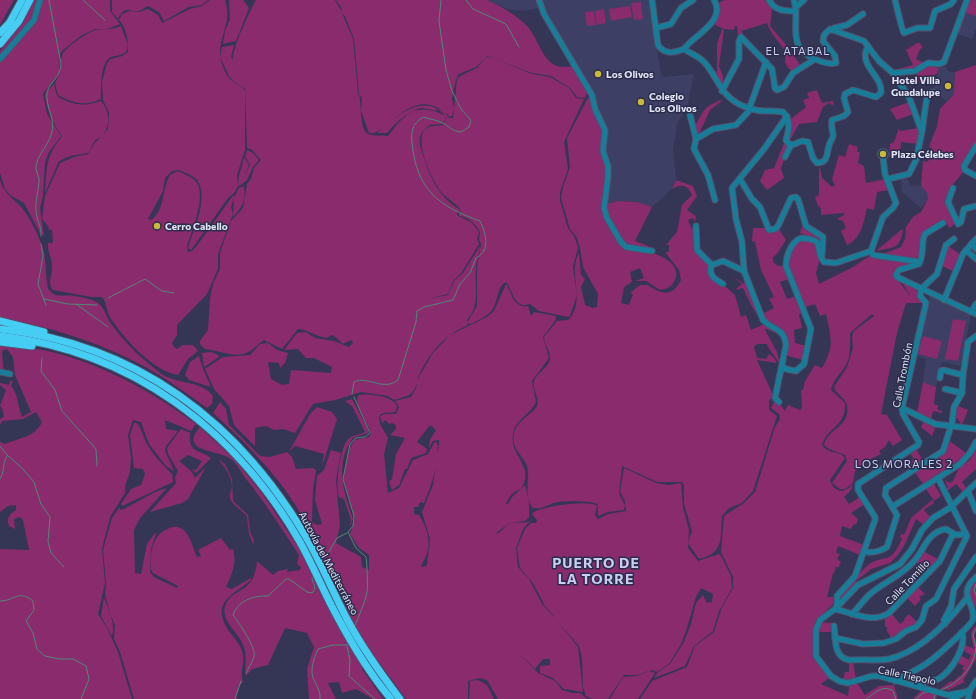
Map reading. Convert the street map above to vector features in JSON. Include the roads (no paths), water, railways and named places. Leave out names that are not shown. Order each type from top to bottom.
[{"type":"highway","points":[[0,33],[10,22],[22,0]]},
{"type":"highway","points":[[0,44],[12,30],[29,3]]},
{"type":"highway","points":[[0,321],[22,325],[81,343],[90,350]]},
{"type":"highway","name":"Autovía del Mediterráneo","points":[[0,329],[55,339],[90,350],[131,367],[168,388],[224,431],[246,453],[281,495],[307,538],[368,662],[400,699]]},
{"type":"highway","name":"Autovía del Mediterráneo","points":[[0,336],[35,342],[76,353],[115,368],[145,383],[165,395],[206,426],[240,457],[259,480],[300,542],[337,617],[391,699]]},
{"type":"highway","points":[[0,342],[76,353]]},
{"type":"street","points":[[0,59],[34,20],[40,0]]},
{"type":"street","points":[[539,0],[544,14],[590,90],[594,109],[605,130],[603,151],[608,166],[604,208],[607,218],[621,242],[626,247],[652,251]]},
{"type":"street","points":[[652,0],[658,45],[664,51],[673,53],[684,49],[714,20],[717,11],[714,0]]},
{"type":"street","points":[[656,28],[671,24],[681,8],[693,0]]},
{"type":"street","points":[[769,0],[774,8],[785,11],[796,9],[804,0]]},
{"type":"street","points":[[794,0],[796,9],[796,39],[804,51],[815,59],[830,64],[837,62],[833,52],[823,41],[826,31],[847,24],[857,16],[863,14]]},
{"type":"street","points":[[894,0],[900,13],[901,29],[904,33],[917,28],[930,28],[935,11],[951,4],[954,0]]},
{"type":"street","points":[[893,73],[915,71],[928,63],[939,64],[944,62],[967,0]]},
{"type":"street","points":[[844,34],[847,24]]},
{"type":"street","points":[[832,30],[864,41],[879,61],[893,73],[909,97],[922,132]]},
{"type":"street","points":[[722,91],[739,59],[739,41],[741,37],[772,69],[775,88],[780,90],[784,87],[793,73],[815,59]]},
{"type":"street","points":[[785,157],[791,145],[802,141],[808,142],[815,162],[821,163],[827,157],[829,143],[832,139],[832,120],[844,116],[848,112],[844,98],[845,94],[853,90],[864,92],[873,97],[879,96],[881,91],[880,86],[867,64],[865,57],[868,46]]},
{"type":"street","points":[[684,49],[704,62],[722,91],[738,104],[768,113],[783,112],[787,116],[789,126],[786,140],[791,145]]},
{"type":"street","points":[[696,139],[713,129],[736,125],[743,119],[749,108],[766,62]]},
{"type":"street","points":[[898,80],[901,73]]},
{"type":"street","points":[[888,179],[909,174],[916,160],[926,111],[927,98],[929,93],[933,92]]},
{"type":"street","points":[[690,115],[696,139],[694,149],[708,175],[715,200]]},
{"type":"street","points":[[779,402],[775,398],[786,345],[785,338],[782,332],[767,324],[763,320],[744,271],[742,242],[736,218],[732,188],[787,116]]},
{"type":"street","points":[[976,146],[964,166],[965,170],[976,176]]},
{"type":"street","points":[[883,157],[888,179],[895,198],[895,205],[883,217],[871,251],[872,255],[876,257],[893,257],[920,262]]},
{"type":"street","points":[[740,179],[752,199],[760,207],[769,230],[775,229],[778,226],[791,198],[796,197],[798,199],[806,226],[823,237],[821,258]]},
{"type":"street","points":[[953,188],[948,202],[958,224],[961,222],[964,209],[976,206]]},
{"type":"street","points":[[943,223],[924,234],[924,252],[920,262],[916,266],[899,270],[896,275],[899,279],[973,313],[976,304]]},
{"type":"street","points":[[696,226],[697,250],[712,265]]},
{"type":"street","points":[[782,366],[786,369],[796,371],[803,366],[811,334],[809,320],[788,271],[787,256],[795,242],[801,238],[816,240],[819,243],[821,258],[824,262],[836,263],[871,251]]},
{"type":"street","points":[[921,289],[937,274],[946,245],[954,239]]},
{"type":"street","points":[[944,300],[966,250],[976,239]]},
{"type":"street","points":[[971,244],[976,249]]},
{"type":"street","points":[[966,250],[976,259]]},
{"type":"street","points":[[712,265],[723,261],[744,271]]},
{"type":"street","points":[[712,265],[710,269],[711,274],[723,284]]},
{"type":"street","name":"Calle Trombón","points":[[836,607],[837,596],[855,576],[875,517],[858,490],[858,484],[918,445],[919,442],[903,414],[902,408],[926,303],[920,296],[921,289]]},
{"type":"street","points":[[864,552],[869,553],[883,550],[887,547],[897,517],[885,495],[886,488],[943,451],[951,425],[954,407],[962,393],[968,342],[976,336]]},
{"type":"street","points":[[940,378],[943,370],[963,375]]},
{"type":"street","points":[[0,372],[10,374]]},
{"type":"street","points":[[945,389],[962,393]]},
{"type":"street","points":[[902,408],[935,424],[976,429]]},
{"type":"street","points":[[892,507],[965,460],[976,442]]},
{"type":"street","points":[[938,478],[951,507],[966,534]]},
{"type":"street","points":[[836,607],[858,585],[900,564],[912,549],[922,530],[933,518],[951,507],[976,483]]},
{"type":"street","points":[[968,491],[976,511]]},
{"type":"street","points":[[852,614],[870,595],[892,581],[909,567],[916,559],[929,538],[935,533],[946,529],[953,534],[966,534]]},
{"type":"street","name":"Calle Tomillo","points":[[836,607],[852,614],[876,618],[890,613],[940,561],[953,534]]},
{"type":"street","points":[[835,638],[863,644],[884,643],[896,639],[906,631],[916,627],[922,620],[926,606],[936,599],[966,534]]},
{"type":"street","points":[[945,624],[944,620],[951,606],[954,589],[976,557]]},
{"type":"street","points":[[895,681],[930,662],[970,625],[974,616],[967,598],[968,586],[976,577]]},
{"type":"street","points":[[834,626],[837,651],[844,659],[885,659],[909,652],[945,624],[967,598]]},
{"type":"street","name":"Calle Tiepolo","points":[[836,607],[821,618],[818,624],[816,656],[817,660],[831,676],[842,683],[851,683],[872,676],[915,684],[948,695],[967,691]]},
{"type":"street","points":[[915,684],[936,680],[947,672],[963,645],[964,638],[962,632]]},
{"type":"street","points":[[952,699],[967,691],[976,682]]},
{"type":"street","points":[[967,691],[968,699]]},
{"type":"waterway","points":[[41,236],[41,229],[36,214],[39,180],[36,168],[38,159],[49,139],[53,124],[47,93],[48,89],[59,73],[61,64],[49,0]]},
{"type":"waterway","points":[[83,0],[105,20]]},
{"type":"waterway","points":[[352,394],[354,382],[359,380],[381,384],[392,383],[398,380],[416,322],[417,311],[424,307],[453,300],[460,284],[470,273],[476,258],[484,251],[486,241],[480,221],[452,209],[432,194],[419,173],[412,143],[412,132],[414,125],[423,117],[441,122],[453,130],[461,132],[469,127],[471,120],[461,109],[452,91],[446,70],[439,21],[441,0]]},
{"type":"waterway","points":[[466,0],[473,9],[506,24],[519,47]]},
{"type":"waterway","points":[[41,244],[43,256],[38,284],[46,305]]},
{"type":"waterway","points":[[108,298],[145,279],[162,291],[174,293]]},
{"type":"waterway","points":[[44,299],[68,304],[97,305]]},
{"type":"waterway","points":[[76,304],[108,327]]},
{"type":"waterway","points":[[42,358],[41,371],[55,390],[62,411],[96,449],[97,466]]},
{"type":"waterway","points":[[354,397],[370,433],[365,437],[356,438],[350,444],[343,479],[354,516],[353,526],[348,532],[356,548],[366,557],[367,564],[367,592],[355,626]]},
{"type":"waterway","points":[[0,446],[34,482],[41,504],[50,517],[48,542],[51,553],[64,567]]},
{"type":"waterway","points":[[0,479],[7,456]]},
{"type":"waterway","points":[[327,555],[337,538],[347,533]]},
{"type":"waterway","points":[[246,673],[253,660],[254,652],[246,635],[233,615],[235,610],[247,600],[268,596],[286,579],[289,579],[307,592],[312,593],[315,589],[312,578]]},
{"type":"waterway","points":[[976,584],[974,590],[976,595]]},
{"type":"waterway","points":[[0,601],[5,601],[16,596],[24,596],[33,601],[34,610],[26,621],[33,633],[37,649],[45,656],[59,659],[73,659],[86,666],[89,679],[81,699]]},
{"type":"waterway","points":[[976,629],[973,635],[976,647]]},
{"type":"waterway","points":[[320,699],[319,691],[313,678],[312,671],[318,649],[333,645],[347,645],[348,642]]},
{"type":"waterway","points":[[347,646],[350,661],[349,676],[375,699]]},
{"type":"waterway","points":[[941,690],[954,683],[964,674],[972,662],[976,648]]},
{"type":"waterway","points":[[235,699],[241,681]]},
{"type":"waterway","points":[[866,699],[879,690],[886,688],[893,691],[896,699]]},
{"type":"waterway","points":[[916,699],[923,693],[929,692]]},
{"type":"waterway","points":[[934,699],[935,694]]},
{"type":"place","name":"Los Olivos","points":[[598,74]]},
{"type":"place","name":"Hotel Villa Guadalupe","points":[[948,86]]},
{"type":"place","name":"Colegio Los Olivos","points":[[641,102]]},
{"type":"place","name":"Plaza Célebes","points":[[883,154]]},
{"type":"place","name":"Cerro Cabello","points":[[157,226]]},
{"type":"district","name":"EL ATABAL","points":[[798,51]]},
{"type":"district","name":"LOS MORALES 2","points":[[904,464]]},
{"type":"district","name":"PUERTO DE LA TORRE","points":[[596,572]]}]
